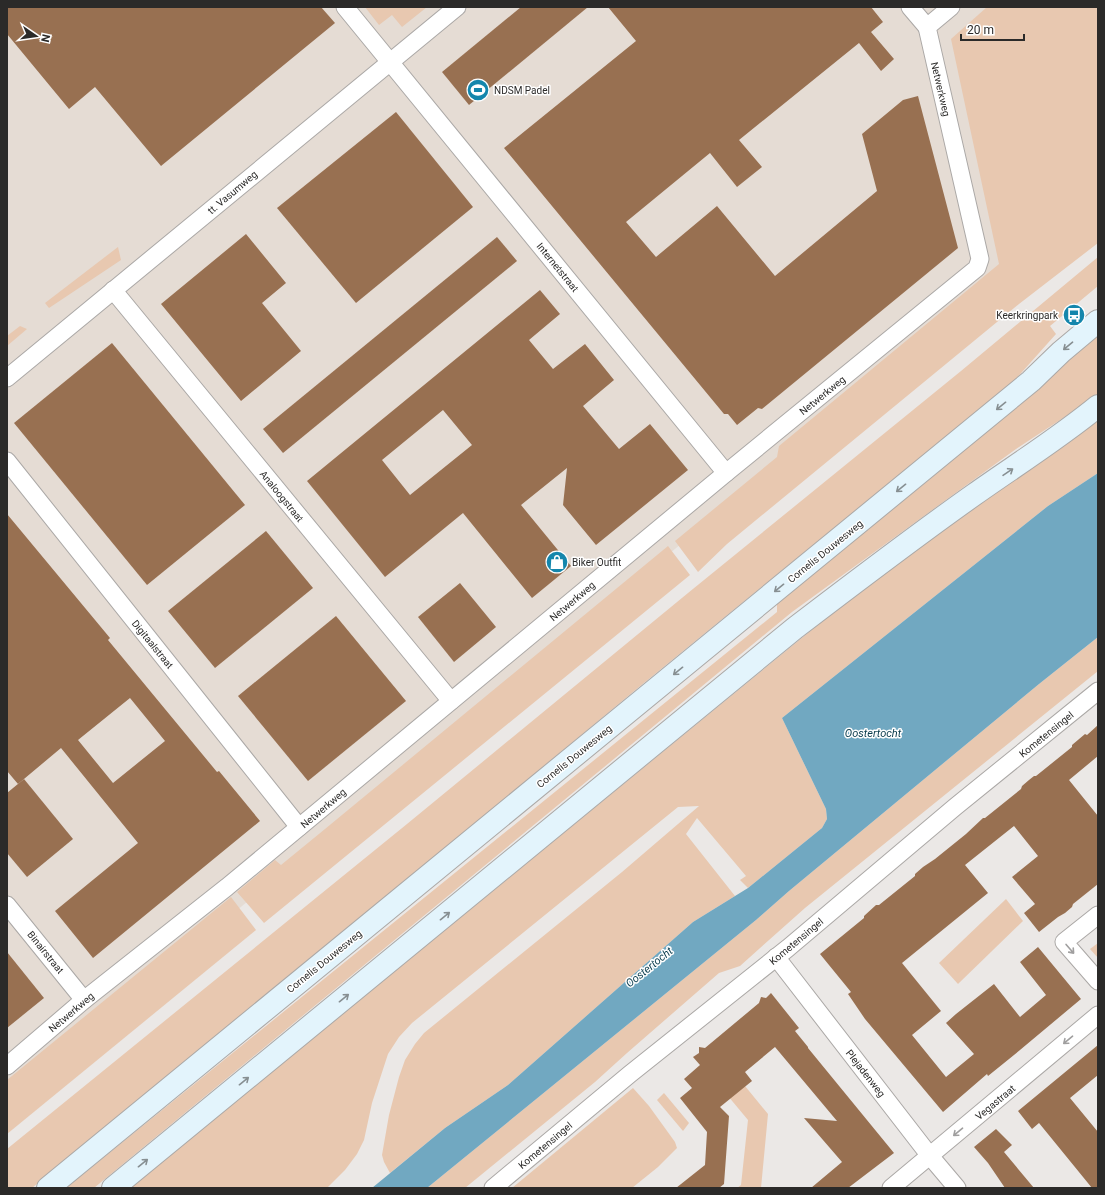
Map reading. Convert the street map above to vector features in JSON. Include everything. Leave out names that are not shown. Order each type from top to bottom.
[{"type":"main road","name":"Cornelis Douwesweg","points":[[48,1188],[1020,391],[1061,352],[1098,321]]},
{"type":"main road","points":[[113,1188],[795,628],[865,574],[975,494],[1042,448],[1098,406]]},
{"type":"street","name":"Internetstraat","points":[[345,7],[726,472]]},
{"type":"street","name":"tt. Vasumweg","points":[[7,378],[457,7]]},
{"type":"street","points":[[910,7],[927,27],[951,7]]},
{"type":"street","name":"Netwerkweg","points":[[7,1066],[84,1000],[227,887],[726,472],[977,268],[980,259],[927,27]]},
{"type":"street","name":"Analoogstraat","points":[[113,290],[451,701]]},
{"type":"street","name":"Digitaalstraat","points":[[7,461],[299,827]]},
{"type":"street","name":"Kometensingel","points":[[493,1188],[1098,691]]},
{"type":"street","name":"Binairstraat","points":[[7,905],[84,1000]]},
{"type":"street","points":[[1098,914],[1064,942],[1098,982]]},
{"type":"street","name":"Plejadenweg","points":[[776,957],[930,1156],[957,1188]]},
{"type":"street","name":"Vegastraat","points":[[891,1188],[1098,1015]]},
{"type":"shaded area","points":[[7,7],[1098,7],[1098,200],[7,1100]]},
{"type":"shaded area","points":[[365,7],[427,7],[402,27],[392,15],[379,25]]},
{"type":"shaded area","points":[[987,7],[1098,7],[1098,243],[1019,304],[727,544],[698,572],[675,541],[777,457],[779,446],[999,264],[951,39]]},
{"type":"shaded area","points":[[118,247],[121,260],[49,308],[45,303]]},
{"type":"shaded area","points":[[1098,257],[1098,286],[1050,326],[1056,334],[1013,382],[639,687],[32,1188],[7,1188],[7,1149],[407,824],[961,371]]},
{"type":"shaded area","points":[[20,326],[27,329],[7,346],[7,336]]},
{"type":"shaded area","points":[[1098,329],[1098,395],[1016,449],[792,612],[94,1188],[66,1188],[777,612],[777,602],[780,598],[924,484],[1031,394]]},
{"type":"shaded area","points":[[1098,421],[1098,473],[1048,506],[782,718],[826,809],[827,819],[822,828],[748,888],[740,880],[746,876],[697,818],[686,834],[735,896],[693,922],[508,1085],[445,1128],[390,1173],[382,1155],[389,1115],[405,1060],[424,1033],[622,872],[699,806],[678,807],[412,1023],[399,1037],[388,1054],[372,1103],[364,1140],[357,1154],[345,1170],[327,1188],[130,1188],[836,610],[992,493]]},
{"type":"shaded area","points":[[668,546],[690,575],[264,923],[237,892],[275,860],[281,865]]},
{"type":"shaded area","points":[[1098,637],[1098,671],[805,908],[740,966],[719,973],[595,1082],[465,1188],[427,1188],[756,920],[1039,684]]},
{"type":"shaded area","points":[[231,897],[256,930],[7,1134],[7,1080]]},
{"type":"shaded area","points":[[1006,899],[1023,921],[958,984],[939,963]]},
{"type":"shaded area","points":[[1098,943],[1098,958],[1090,949]]},
{"type":"shaded area","points":[[745,1086],[768,1114],[761,1188],[737,1188],[741,1185],[748,1120],[728,1096]]},
{"type":"shaded area","points":[[633,1088],[649,1106],[675,1142],[677,1148],[658,1167],[632,1188],[512,1188]]},
{"type":"shaded area","points":[[664,1093],[689,1123],[683,1131],[657,1100]]},
{"type":"water","name":"Oostertocht","points":[[1098,473],[1098,637],[1039,684],[756,920],[427,1188],[372,1188],[445,1128],[508,1085],[693,922],[748,888],[822,828],[827,819],[826,809],[782,718],[1048,506]]},
{"type":"building","points":[[7,7],[321,7],[335,23],[161,166],[95,87],[69,109],[7,34]]},
{"type":"building","points":[[521,7],[588,7],[469,105],[442,72]]},
{"type":"building","points":[[608,7],[871,7],[883,22],[871,32],[894,59],[881,71],[859,43],[739,140],[762,167],[737,187],[710,153],[626,222],[656,257],[717,206],[775,276],[877,191],[862,134],[903,100],[918,96],[958,248],[762,409],[758,408],[737,425],[728,414],[724,414],[504,148],[636,41]]},
{"type":"building","points":[[396,112],[473,207],[356,303],[277,208]]},
{"type":"building","points":[[246,234],[286,283],[262,303],[301,351],[241,401],[161,304]]},
{"type":"building","points":[[497,237],[517,261],[283,453],[263,429]]},
{"type":"building","points":[[540,290],[560,314],[529,340],[553,369],[585,344],[614,380],[583,406],[619,449],[650,424],[688,470],[596,545],[563,505],[567,468],[521,505],[571,566],[532,598],[463,513],[385,577],[307,481]],"holes":[[[443,410],[472,445],[410,495],[382,460]]]},
{"type":"building","points":[[112,343],[245,505],[147,585],[14,423]]},
{"type":"building","points":[[7,514],[110,638],[108,640],[217,772],[219,771],[260,821],[93,958],[55,911],[138,843],[61,748],[18,784],[7,771]],"holes":[[[130,698],[165,741],[113,783],[78,740]]]},
{"type":"building","points":[[266,531],[313,588],[215,668],[168,611]]},
{"type":"building","points":[[460,583],[496,627],[454,662],[418,617]]},
{"type":"building","points":[[336,616],[406,701],[308,781],[238,696]]},
{"type":"building","points":[[1098,725],[1098,756],[1069,780],[1098,816],[1098,884],[1073,904],[1072,907],[1065,913],[1039,932],[1024,913],[1035,904],[1012,877],[1038,856],[1014,826],[965,865],[988,893],[902,963],[941,1011],[912,1035],[946,1077],[974,1054],[946,1023],[956,1014],[994,984],[1020,1017],[1046,995],[1020,962],[1038,947],[1081,999],[988,1076],[987,1074],[943,1112],[865,1019],[848,994],[851,992],[820,954],[864,918],[864,916],[876,905],[879,905],[915,876],[915,874],[923,867],[966,834],[983,818],[985,818],[1021,789],[1022,786],[1029,780],[1036,776],[1072,747],[1072,745],[1085,734],[1087,735]]},
{"type":"building","points":[[24,779],[73,839],[27,877],[7,853],[7,793]]},
{"type":"building","points":[[7,952],[44,998],[7,1028]]},
{"type":"building","points":[[771,993],[799,1028],[795,1031],[808,1048],[894,1153],[848,1188],[811,1188],[842,1162],[804,1118],[837,1121],[775,1047],[745,1072],[752,1081],[720,1107],[729,1116],[724,1184],[719,1188],[676,1188],[705,1165],[707,1132],[680,1098],[692,1088],[684,1079],[700,1065],[693,1057],[699,1053],[699,1047],[705,1048],[759,1003],[761,997],[766,998]]},
{"type":"building","points":[[1098,1045],[1098,1075],[1070,1098],[1098,1132],[1098,1188],[1092,1188],[1039,1123],[1032,1129],[1018,1111]]},
{"type":"building","points":[[996,1129],[1012,1145],[1004,1152],[1034,1188],[1005,1188],[988,1163],[974,1147]]},
{"type":"place","name":"NDSM Padel","points":[[478,90]]},
{"type":"place","name":"Keerkringpark","points":[[1074,315]]},
{"type":"place","name":"Biker Outfit","points":[[557,562]]}]
